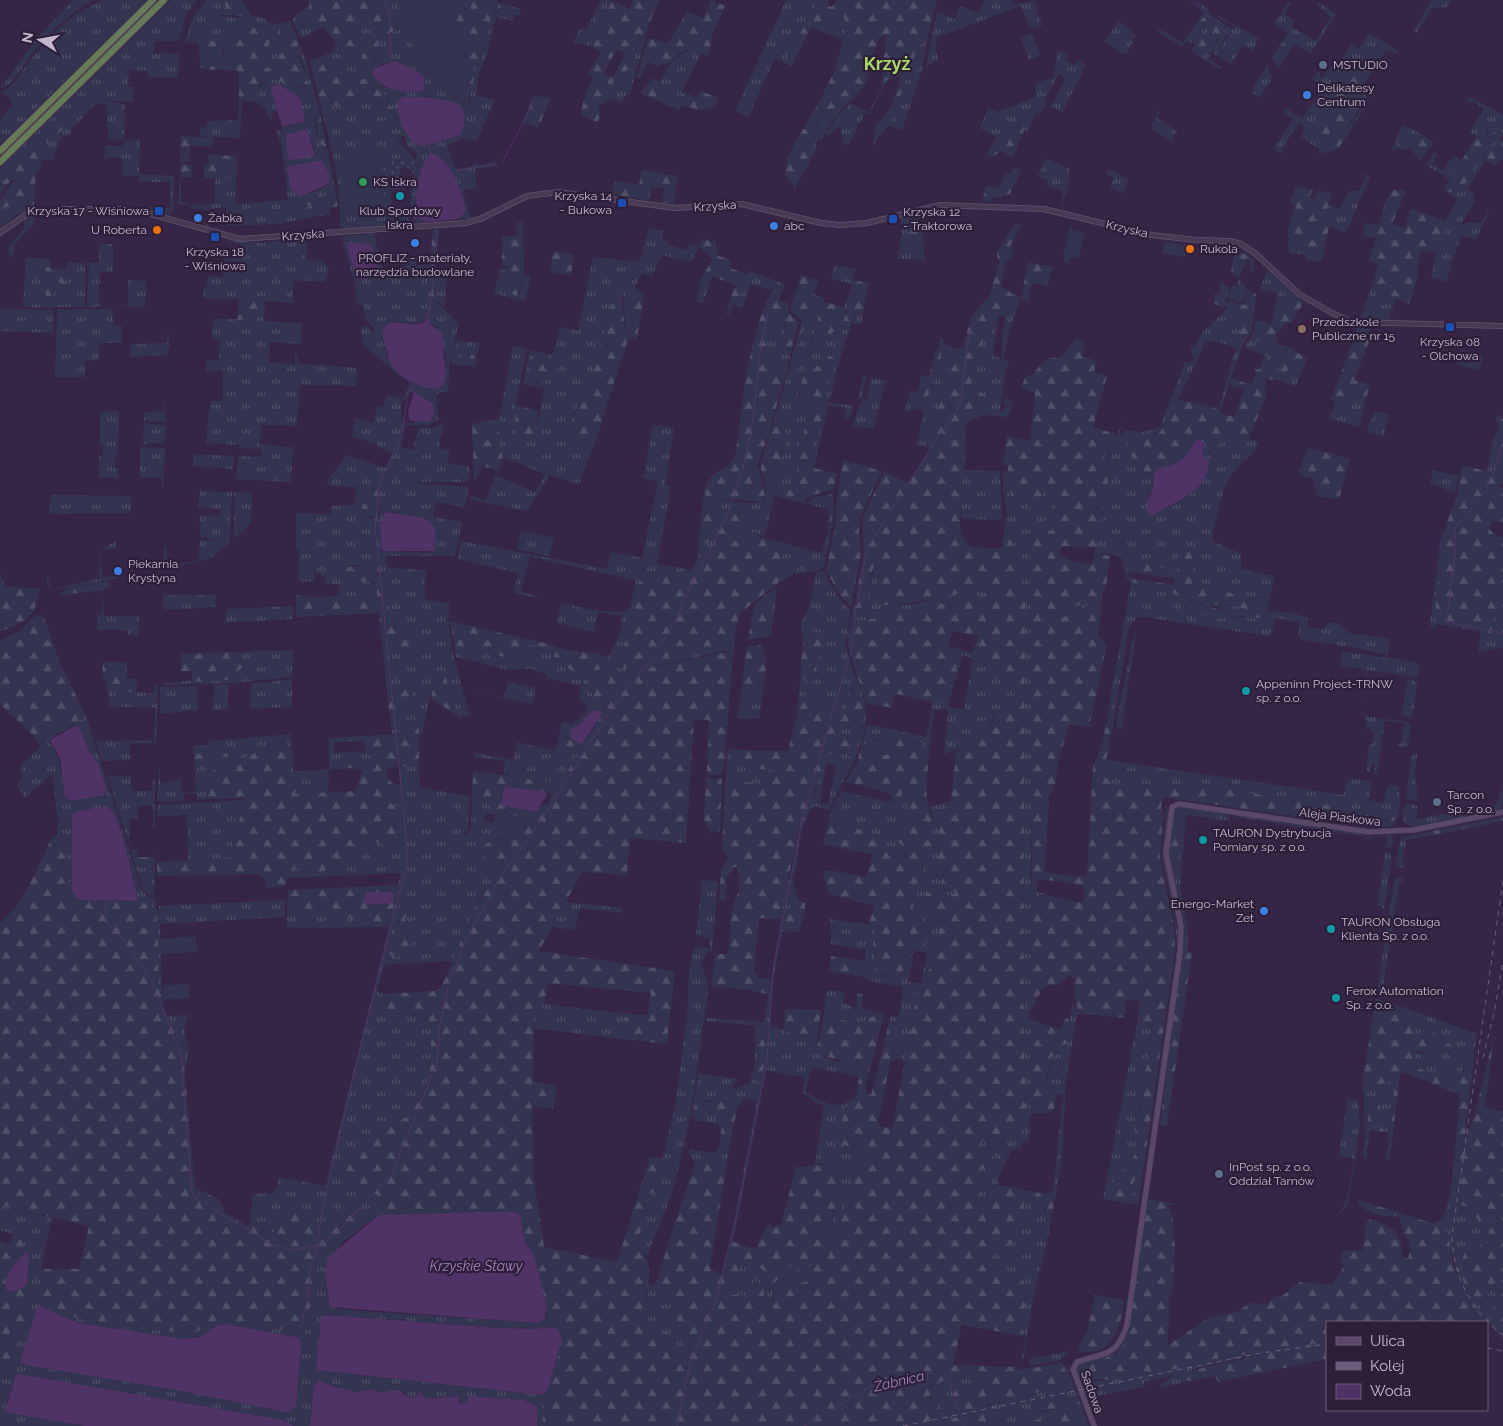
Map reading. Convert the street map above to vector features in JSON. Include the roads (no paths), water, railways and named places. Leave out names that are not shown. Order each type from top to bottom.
[{"type":"highway","points":[[0,151],[153,0]]},
{"type":"highway","points":[[0,162],[164,0]]},
{"type":"main road","name":"Aleja Piaskowa","points":[[1074,1364],[1113,1351],[1121,1342],[1127,1326],[1180,954],[1181,926],[1167,865],[1166,843],[1172,808],[1175,805],[1369,832],[1410,831],[1503,812]]},
{"type":"main road","name":"Sadowa","points":[[1074,1364],[1073,1373],[1094,1426]]},
{"type":"street","name":"Krzyska","points":[[0,233],[15,221],[32,212],[105,208],[150,213],[235,239],[268,238],[466,223],[480,219],[527,196],[558,192],[675,208],[742,204],[820,223],[840,225],[867,223],[940,205],[1026,207],[1044,209],[1153,235],[1237,243],[1256,254],[1299,294],[1351,322],[1503,326]]},
{"type":"water","points":[[395,61],[421,74],[424,78],[423,91],[394,90],[382,84],[372,74],[375,68]]},
{"type":"water","points":[[277,83],[300,98],[305,119],[303,122],[282,126],[270,86],[276,86]]},
{"type":"water","points":[[403,97],[434,98],[457,104],[464,113],[461,135],[423,146],[413,143],[402,127],[397,107],[398,102]]},
{"type":"water","points":[[307,129],[315,156],[288,160],[286,135]]},
{"type":"water","points":[[434,153],[446,163],[456,179],[465,212],[459,219],[425,222],[418,218],[416,203],[417,185],[425,161],[429,155]]},
{"type":"water","points":[[322,160],[329,174],[330,183],[300,197],[290,187],[287,167]]},
{"type":"water","points":[[348,243],[364,243],[372,246],[378,269],[376,275],[363,280],[356,277],[347,247]]},
{"type":"water","points":[[428,317],[431,325],[443,334],[446,378],[437,389],[414,383],[395,370],[390,361],[383,336],[385,327],[390,324],[419,324]]},
{"type":"water","points":[[414,391],[433,404],[434,413],[430,422],[410,421],[408,413]]},
{"type":"water","points":[[1197,440],[1206,443],[1202,454],[1209,461],[1203,481],[1188,495],[1153,516],[1147,511],[1147,500],[1153,489],[1154,473],[1179,462]]},
{"type":"water","points":[[386,512],[416,516],[431,523],[435,529],[436,538],[434,551],[382,551],[380,526]]},
{"type":"water","points":[[598,710],[603,712],[582,744],[571,739],[570,730],[580,724],[590,713]]},
{"type":"water","points":[[79,726],[90,753],[98,763],[107,791],[104,795],[71,801],[65,797],[60,758],[50,740],[73,727]]},
{"type":"water","points":[[504,787],[544,791],[547,795],[536,812],[501,805]]},
{"type":"water","points":[[106,806],[117,820],[126,848],[138,899],[135,901],[82,900],[76,898],[72,891],[72,815],[75,812]]},
{"type":"water","points":[[367,892],[392,892],[394,896],[392,903],[366,905],[363,902]]},
{"type":"water","name":"Krzyskie Stawy","points":[[513,1212],[520,1215],[525,1244],[533,1252],[547,1307],[544,1320],[537,1323],[330,1307],[325,1270],[328,1257],[379,1215]]},
{"type":"water","points":[[25,1252],[29,1253],[27,1285],[13,1292],[7,1291],[5,1285],[8,1273]]},
{"type":"water","points":[[38,1305],[78,1323],[183,1339],[201,1337],[217,1325],[226,1324],[300,1338],[296,1406],[289,1413],[182,1391],[26,1365],[20,1362]]},
{"type":"water","points":[[325,1315],[500,1328],[535,1329],[551,1327],[557,1329],[562,1337],[548,1390],[542,1395],[316,1370],[321,1318]]},
{"type":"water","points":[[16,1375],[272,1418],[289,1422],[293,1426],[84,1426],[5,1412]]},
{"type":"water","points":[[319,1380],[335,1387],[357,1392],[371,1389],[381,1393],[397,1390],[411,1398],[416,1397],[421,1392],[424,1397],[428,1398],[459,1396],[459,1402],[462,1404],[467,1403],[470,1396],[523,1400],[537,1406],[537,1426],[310,1426],[314,1387]]},
{"type":"waterway","points":[[342,0],[350,13],[391,53],[392,62]]},
{"type":"waterway","points":[[385,0],[389,11],[391,51]]},
{"type":"waterway","points":[[1191,0],[1204,12]]},
{"type":"waterway","points":[[1205,13],[1225,32],[1237,39]]},
{"type":"waterway","points":[[502,162],[526,118],[534,97]]},
{"type":"waterway","points":[[429,144],[431,155]]},
{"type":"waterway","points":[[451,175],[456,171],[495,164]]},
{"type":"waterway","points":[[429,316],[438,230]]},
{"type":"waterway","points":[[697,573],[719,533],[741,476],[754,411],[761,349],[768,312]]},
{"type":"waterway","points":[[857,607],[865,558],[871,542],[942,431],[951,421],[961,401],[969,333],[978,317]]},
{"type":"waterway","points":[[379,560],[375,530],[379,485],[402,434],[407,398],[413,385]]},
{"type":"waterway","points":[[1503,446],[1486,491],[1455,528],[1455,554],[1447,620],[1448,622],[1503,633]]},
{"type":"waterway","points":[[379,564],[403,804]]},
{"type":"waterway","points":[[500,878],[538,825],[612,709],[655,653],[671,628],[696,576]]},
{"type":"waterway","points":[[851,655],[856,611]]},
{"type":"waterway","points":[[677,1426],[689,1368],[702,1332],[715,1304],[738,1210],[767,1061],[773,970],[803,815],[849,657]]},
{"type":"waterway","points":[[316,1251],[323,1207],[359,1053],[408,859],[403,809]]},
{"type":"waterway","points":[[318,1248],[342,1227],[392,1174],[437,1063],[440,1025],[448,986],[468,936],[498,881]]},
{"type":"waterway","points":[[105,900],[107,923],[126,943],[152,983],[181,1055],[192,1193],[195,1198],[271,1244],[291,1250],[318,1245]]},
{"type":"waterway","points":[[312,1260],[316,1251]]},
{"type":"waterway","points":[[300,1330],[307,1302],[311,1267]]},
{"type":"waterway","name":"Żabnica","points":[[804,1426],[873,1385],[931,1373],[943,1377]]},
{"type":"waterway","name":"Żabnica","points":[[944,1378],[949,1383],[960,1412]]},
{"type":"waterway","name":"Żabnica","points":[[961,1416],[965,1426]]},
{"type":"railway","points":[[1503,881],[1452,1236],[1456,1265],[1466,1291],[1482,1315],[1503,1335]]},
{"type":"railway","points":[[1483,1058],[1495,1008],[1503,960]]},
{"type":"railway","points":[[903,1426],[1261,1353],[1326,1344]]},
{"type":"railway","points":[[1488,1348],[1503,1351]]},
{"type":"place","name":"MSTUDIO","points":[[1323,65]]},
{"type":"place","name":"Delikatesy Centrum","points":[[1307,95]]},
{"type":"place","name":"KS Iskra","points":[[363,182]]},
{"type":"place","name":"Klub Sportowy Iskra","points":[[400,196]]},
{"type":"place","name":"Krzyska 14 - Bukowa","points":[[622,203]]},
{"type":"place","name":"Krzyska 17 - Wiśniowa","points":[[159,211]]},
{"type":"place","name":"Żabka","points":[[198,218]]},
{"type":"place","name":"Krzyska 12 - Traktorowa","points":[[893,219]]},
{"type":"place","name":"abc","points":[[774,226]]},
{"type":"place","name":"U Roberta","points":[[157,230]]},
{"type":"place","name":"Krzyska 18 - Wiśniowa","points":[[215,237]]},
{"type":"place","name":"PROFLIZ - materiały, narzędzia budowlane","points":[[415,243]]},
{"type":"place","name":"Rukola","points":[[1190,249]]},
{"type":"place","name":"Krzyska 08 - Olchowa","points":[[1450,327]]},
{"type":"place","name":"Przedszkole Publiczne nr 15","points":[[1302,329]]},
{"type":"place","name":"Piekarnia Krystyna","points":[[118,571]]},
{"type":"place","name":"Appeninn Project-TRNW sp. z o.o.","points":[[1246,691]]},
{"type":"place","name":"Tarcon Sp. z o.o.","points":[[1437,802]]},
{"type":"place","name":"TAURON Dystrybucja Pomiary sp. z o.o.","points":[[1203,840]]},
{"type":"place","name":"Energo-Market Zet","points":[[1264,911]]},
{"type":"place","name":"TAURON Obsługa Klienta Sp. z o.o.","points":[[1331,929]]},
{"type":"place","name":"Ferox Automation Sp. z o.o.","points":[[1336,998]]},
{"type":"place","name":"InPost sp. z o.o. Oddział Tarnów","points":[[1219,1174]]},
{"type":"district","name":"Krzyż","points":[[887,64]]}]
